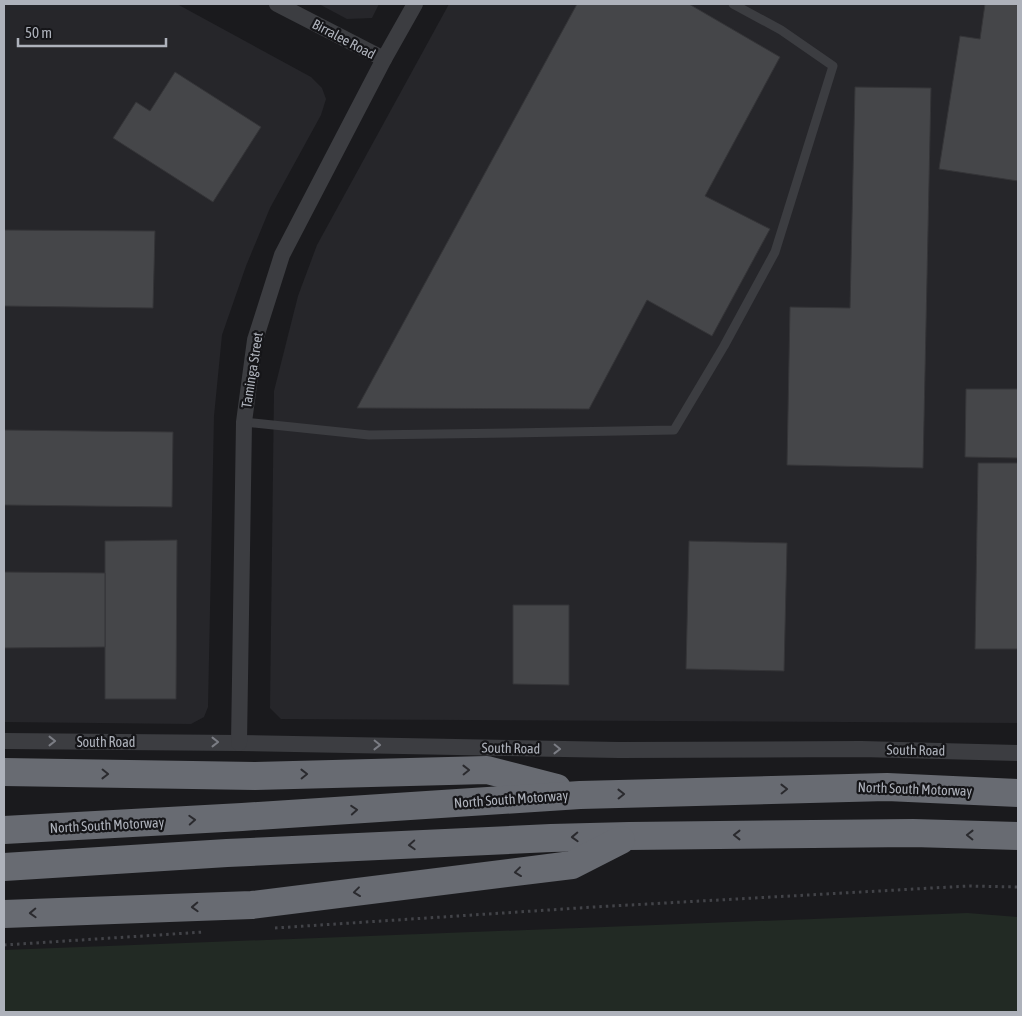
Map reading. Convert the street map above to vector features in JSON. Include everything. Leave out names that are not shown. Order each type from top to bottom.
[{"type":"highway","points":[[4,772],[255,776],[487,770],[580,795]]},
{"type":"highway","name":"North South Motorway","points":[[4,830],[580,795],[888,787],[1018,793]]},
{"type":"highway","points":[[4,867],[247,852],[630,836],[913,833],[1018,836]]},
{"type":"highway","points":[[4,914],[262,904],[572,865],[630,836]]},
{"type":"street","name":"Birralee Road","points":[[277,4],[384,59]]},
{"type":"street","name":"Taminga Street","points":[[239,743],[244,422],[255,340],[282,255],[384,59],[415,4]]},
{"type":"street","name":"South Road","points":[[4,741],[619,750],[861,749],[1018,752]]},
{"type":"lane","points":[[244,422],[369,435],[674,430],[724,346],[775,252],[833,66],[781,30],[733,4]]},
{"type":"path","points":[[270,928],[594,907],[959,887],[1018,887]]},
{"type":"path","points":[[4,945],[210,932]]},
{"type":"shaded area","points":[[4,4],[177,4],[311,77],[322,88],[326,99],[321,115],[270,208],[246,266],[222,335],[214,416],[208,707],[204,717],[191,724],[4,722]]},
{"type":"shaded area","points":[[319,4],[379,4],[372,18],[347,19]]},
{"type":"shaded area","points":[[449,4],[1018,4],[1018,723],[281,719],[270,708],[274,391],[298,296],[317,245]]},
{"type":"shaded area","points":[[967,913],[1018,917],[1018,1012],[4,1012],[4,950]]},
{"type":"building","points":[[577,4],[689,4],[780,57],[705,196],[770,229],[712,336],[647,300],[589,409],[357,408]]},
{"type":"building","points":[[985,4],[1018,5],[1018,181],[939,169],[960,36],[980,39]]},
{"type":"building","points":[[175,72],[261,127],[213,202],[113,138],[136,102],[150,111]]},
{"type":"building","points":[[855,87],[931,88],[923,468],[787,465],[790,307],[850,308]]},
{"type":"building","points":[[4,230],[155,231],[153,308],[4,306]]},
{"type":"building","points":[[966,389],[1018,389],[1018,458],[965,457]]},
{"type":"building","points":[[4,430],[173,432],[172,507],[4,505]]},
{"type":"building","points":[[978,463],[1018,463],[1018,649],[975,649]]},
{"type":"building","points":[[177,540],[176,699],[105,699],[105,541]]},
{"type":"building","points":[[689,541],[787,543],[784,671],[686,669]]},
{"type":"building","points":[[4,572],[105,573],[105,647],[4,648]]},
{"type":"building","points":[[513,605],[569,605],[569,685],[513,684]]}]
